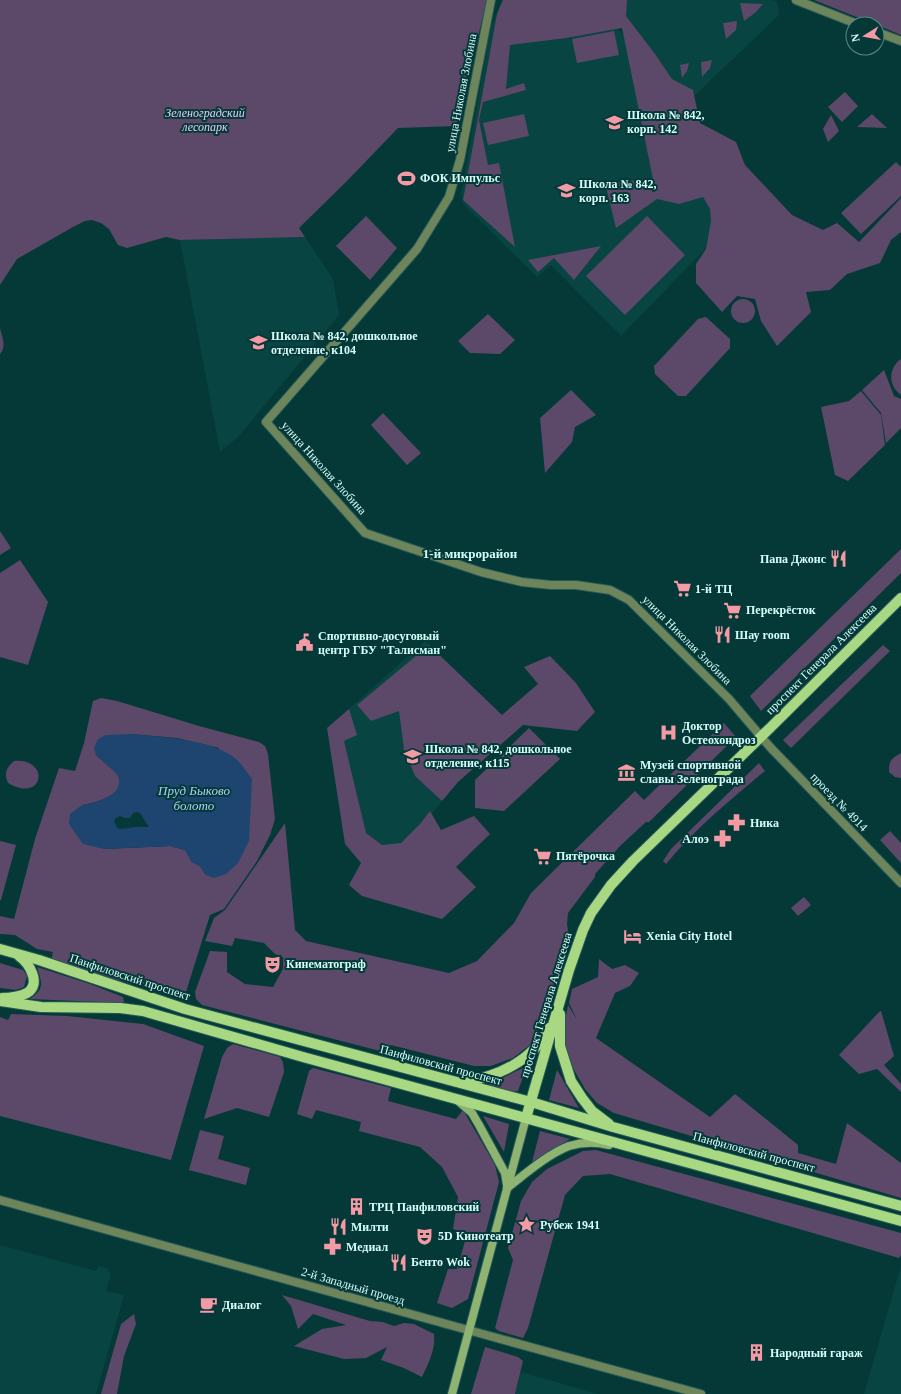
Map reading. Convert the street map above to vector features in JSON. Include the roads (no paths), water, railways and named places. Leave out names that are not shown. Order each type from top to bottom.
[{"type":"main road","name":"проспект Генерала Алексеева","points":[[452,1394],[530,1102],[569,970],[583,930],[591,913],[611,885],[633,860],[761,737],[901,598]]},
{"type":"main road","name":"Панфиловский проспект","points":[[0,949],[185,1009],[530,1102],[613,1127],[901,1206]]},
{"type":"main road","points":[[0,1000],[20,996],[28,992],[34,983],[31,969],[27,963],[16,954]]},
{"type":"main road","points":[[0,1000],[41,1007],[120,1008],[143,1011],[456,1099],[901,1221]]},
{"type":"main road","points":[[459,1083],[492,1076],[515,1064],[536,1049],[548,1030],[560,1002]]},
{"type":"main road","points":[[560,1002],[560,1046],[569,1075],[582,1098],[592,1111],[613,1127]]},
{"type":"main road","points":[[456,1099],[472,1113],[483,1131],[505,1173],[507,1188],[545,1159],[569,1146],[585,1143],[602,1143],[652,1152]]},
{"type":"street","name":"улица Николая Злобина","points":[[491,0],[460,160],[450,196],[417,249],[266,422],[365,533],[481,572],[522,582],[551,585],[576,585],[610,590],[629,600],[729,699],[761,737]]},
{"type":"street","points":[[796,0],[845,19]]},
{"type":"street","points":[[885,35],[901,41]]},
{"type":"street","name":"проезд № 4914","points":[[761,737],[901,883]]},
{"type":"street","name":"2-й Западный проезд","points":[[0,1200],[701,1394]]},
{"type":"water","name":"Пруд Быково болото","points":[[131,734],[187,740],[202,743],[215,748],[227,753],[237,760],[252,779],[249,841],[238,863],[226,874],[214,878],[206,875],[200,866],[192,862],[185,850],[170,846],[104,849],[83,844],[69,824],[70,814],[82,805],[97,802],[110,796],[117,790],[120,780],[116,773],[96,755],[94,748],[98,739],[106,735]],"holes":[[[133,813],[140,813],[149,827],[117,828],[114,821],[116,818],[120,816],[130,818]]]},
{"type":"place","name":"Школа № 842, корп. 142","points":[[614,122]]},
{"type":"place","name":"ФОК Импульс","points":[[407,178]]},
{"type":"place","name":"Школа № 842, корп. 163","points":[[566,191]]},
{"type":"place","name":"Школа № 842, дошкольное отделение, к104","points":[[258,343]]},
{"type":"place","name":"Папа Джонс","points":[[839,559]]},
{"type":"place","name":"1-й ТЦ","points":[[682,589]]},
{"type":"place","name":"Перекрёсток","points":[[733,610]]},
{"type":"place","name":"Шау room","points":[[722,635]]},
{"type":"place","name":"Спортивно-досуговый центр ГБУ \"Талисман\"","points":[[305,643]]},
{"type":"place","name":"Доктор Остеохондроз","points":[[669,733]]},
{"type":"place","name":"Школа № 842, дошкольное отделение, к115","points":[[412,756]]},
{"type":"place","name":"Музей спортивной славы Зеленограда","points":[[627,772]]},
{"type":"place","name":"Ника","points":[[737,823]]},
{"type":"place","name":"Алоэ","points":[[722,839]]},
{"type":"place","name":"Пятёрочка","points":[[543,856]]},
{"type":"place","name":"Xenia City Hotel","points":[[633,936]]},
{"type":"place","name":"Кинематограф","points":[[273,964]]},
{"type":"place","name":"ТРЦ Панфиловский","points":[[356,1207]]},
{"type":"place","name":"Рубеж 1941","points":[[527,1225]]},
{"type":"place","name":"Милти","points":[[338,1227]]},
{"type":"place","name":"5D Кинотеатр","points":[[425,1236]]},
{"type":"place","name":"Медиал","points":[[333,1247]]},
{"type":"place","name":"Бенто Wok","points":[[398,1262]]},
{"type":"place","name":"Диалог","points":[[209,1305]]},
{"type":"place","name":"Народный гараж","points":[[757,1353]]},
{"type":"district","name":"1-й микрорайон","points":[[470,553]]},
{"type":"park label","name":"Зеленоградский лесопарк","points":[[205,120]]}]
